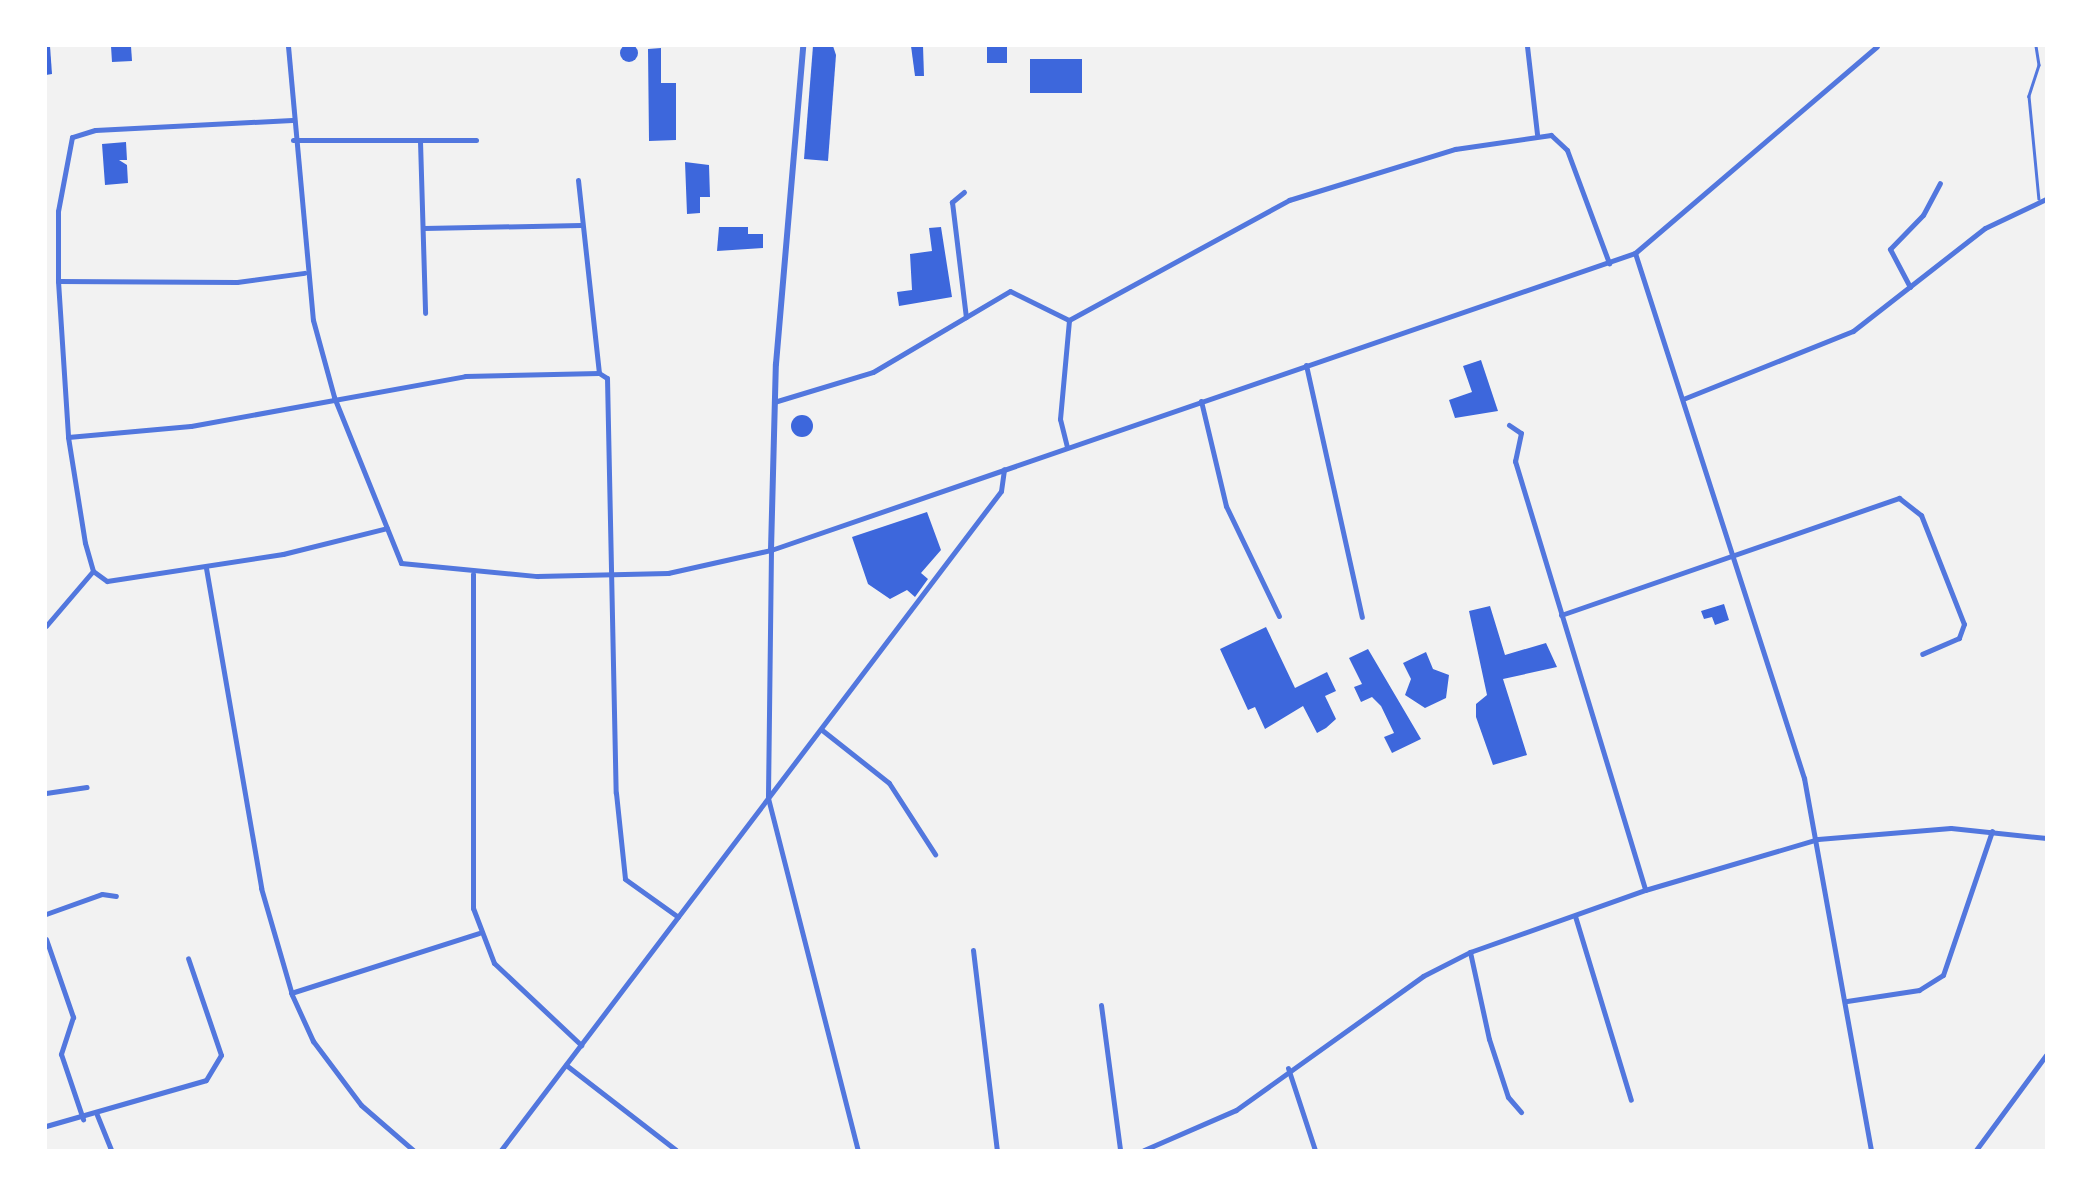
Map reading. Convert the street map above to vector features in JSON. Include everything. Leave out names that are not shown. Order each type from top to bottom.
[{"type":"street","points":[[288,46],[304,273],[334,397],[401,563],[473,574],[609,575],[690,570],[771,550],[1635,253],[1877,46]]},
{"type":"street","points":[[803,46],[774,402],[768,798],[858,1150]]},
{"type":"street","points":[[1527,46],[1537,134]]},
{"type":"street","points":[[292,120],[95,130],[72,137],[58,211],[58,281],[68,437],[93,571],[107,581],[206,568],[387,528]]},
{"type":"street","points":[[1069,320],[1289,200],[1455,149],[1537,134],[1551,135],[1567,150],[1609,263]]},
{"type":"street","points":[[293,141],[476,140]]},
{"type":"street","points":[[420,141],[425,313]]},
{"type":"street","points":[[578,180],[581,225],[600,373],[610,384],[609,575],[625,879],[678,917]]},
{"type":"street","points":[[1910,287],[1891,250],[1940,183]]},
{"type":"street","points":[[964,192],[952,202],[966,317]]},
{"type":"street","points":[[1683,399],[1853,331],[1974,236],[2043,199]]},
{"type":"street","points":[[424,228],[581,225]]},
{"type":"street","points":[[1635,253],[1733,558],[1818,839],[1871,1150]]},
{"type":"street","points":[[58,281],[236,282],[304,273]]},
{"type":"street","points":[[774,402],[873,372],[966,317],[1017,291],[1069,320]]},
{"type":"street","points":[[1067,447],[1060,418],[1069,320]]},
{"type":"street","points":[[1306,365],[1362,617]]},
{"type":"street","points":[[68,437],[191,426],[334,397],[465,376],[600,373]]},
{"type":"street","points":[[1201,401],[1226,506],[1279,616]]},
{"type":"street","points":[[1509,425],[1521,433],[1515,461],[1645,890]]},
{"type":"street","points":[[501,1150],[1001,491],[1004,469]]},
{"type":"street","points":[[1561,615],[1733,558],[1899,498],[1921,515],[1964,624],[1959,638],[1922,654]]},
{"type":"street","points":[[206,568],[261,888],[291,993],[313,1041],[361,1105],[413,1150]]},
{"type":"street","points":[[46,626],[93,571]]},
{"type":"street","points":[[473,574],[468,865],[480,933],[505,976],[581,1045]]},
{"type":"street","points":[[822,730],[889,783],[934,854]]},
{"type":"street","points":[[46,793],[87,787]]},
{"type":"street","points":[[1847,1001],[1919,990],[1943,975],[1992,831]]},
{"type":"street","points":[[1144,1150],[1158,1148],[1221,1119],[1288,1068],[1402,989],[1470,952],[1645,890],[1818,839],[1992,831],[2046,838]]},
{"type":"street","points":[[46,914],[102,894],[116,896]]},
{"type":"street","points":[[1575,916],[1631,1100]]},
{"type":"street","points":[[291,993],[480,933]]},
{"type":"street","points":[[46,939],[72,1017],[61,1054],[83,1119]]},
{"type":"street","points":[[973,950],[997,1150]]},
{"type":"street","points":[[1470,952],[1489,1039],[1508,1097],[1521,1112]]},
{"type":"street","points":[[46,1126],[97,1115],[206,1080],[220,1055],[188,958]]},
{"type":"street","points":[[1101,1005],[1120,1150]]},
{"type":"street","points":[[1976,1150],[2046,1055]]},
{"type":"street","points":[[566,1065],[676,1150]]},
{"type":"street","points":[[1288,1068],[1315,1150]]},
{"type":"street","points":[[97,1115],[111,1150]]},
{"type":"lane","points":[[2036,46],[2039,65],[2029,96],[2043,199]]},
{"type":"building","points":[[629,44],[635,47],[638,53],[635,59],[629,62],[623,59],[620,53],[623,47]]},
{"type":"building","points":[[50,46],[52,74],[46,75],[46,47]]},
{"type":"building","points":[[111,46],[131,46],[132,61],[112,62]]},
{"type":"building","points":[[813,46],[833,46],[836,55],[828,161],[804,159]]},
{"type":"building","points":[[911,46],[923,46],[924,76],[915,76]]},
{"type":"building","points":[[987,46],[1007,46],[1007,63],[987,63]]},
{"type":"building","points":[[661,48],[661,83],[676,83],[676,140],[649,141],[648,49]]},
{"type":"building","points":[[1030,59],[1082,59],[1082,93],[1030,93]]},
{"type":"building","points":[[126,142],[127,160],[119,160],[127,165],[128,183],[105,185],[102,144]]},
{"type":"building","points":[[685,162],[709,165],[710,197],[700,197],[700,213],[687,214]]},
{"type":"building","points":[[719,227],[748,227],[748,234],[763,234],[763,248],[717,251]]},
{"type":"building","points":[[941,227],[952,297],[899,306],[897,292],[912,290],[910,254],[932,251],[929,228]]},
{"type":"building","points":[[1481,360],[1498,411],[1455,418],[1449,400],[1472,392],[1463,366]]},
{"type":"building","points":[[802,415],[812,422],[813,426],[806,436],[802,437],[792,430],[791,426],[798,416]]},
{"type":"building","points":[[927,512],[941,550],[921,573],[928,579],[915,597],[907,590],[890,599],[868,584],[852,537]]},
{"type":"building","points":[[1724,604],[1729,620],[1715,625],[1712,617],[1704,619],[1701,611]]},
{"type":"building","points":[[1490,606],[1505,655],[1546,643],[1557,667],[1503,679],[1527,755],[1493,765],[1476,717],[1476,704],[1487,695],[1469,611]]},
{"type":"building","points":[[1266,627],[1295,688],[1327,672],[1336,691],[1325,696],[1336,719],[1317,733],[1303,706],[1265,729],[1255,707],[1248,710],[1220,649]]},
{"type":"building","points":[[1368,649],[1421,739],[1392,753],[1384,737],[1394,733],[1381,706],[1372,697],[1361,702],[1354,687],[1362,684],[1349,658]]},
{"type":"building","points":[[1426,652],[1433,669],[1449,675],[1446,698],[1425,708],[1405,695],[1411,679],[1403,663]]}]
